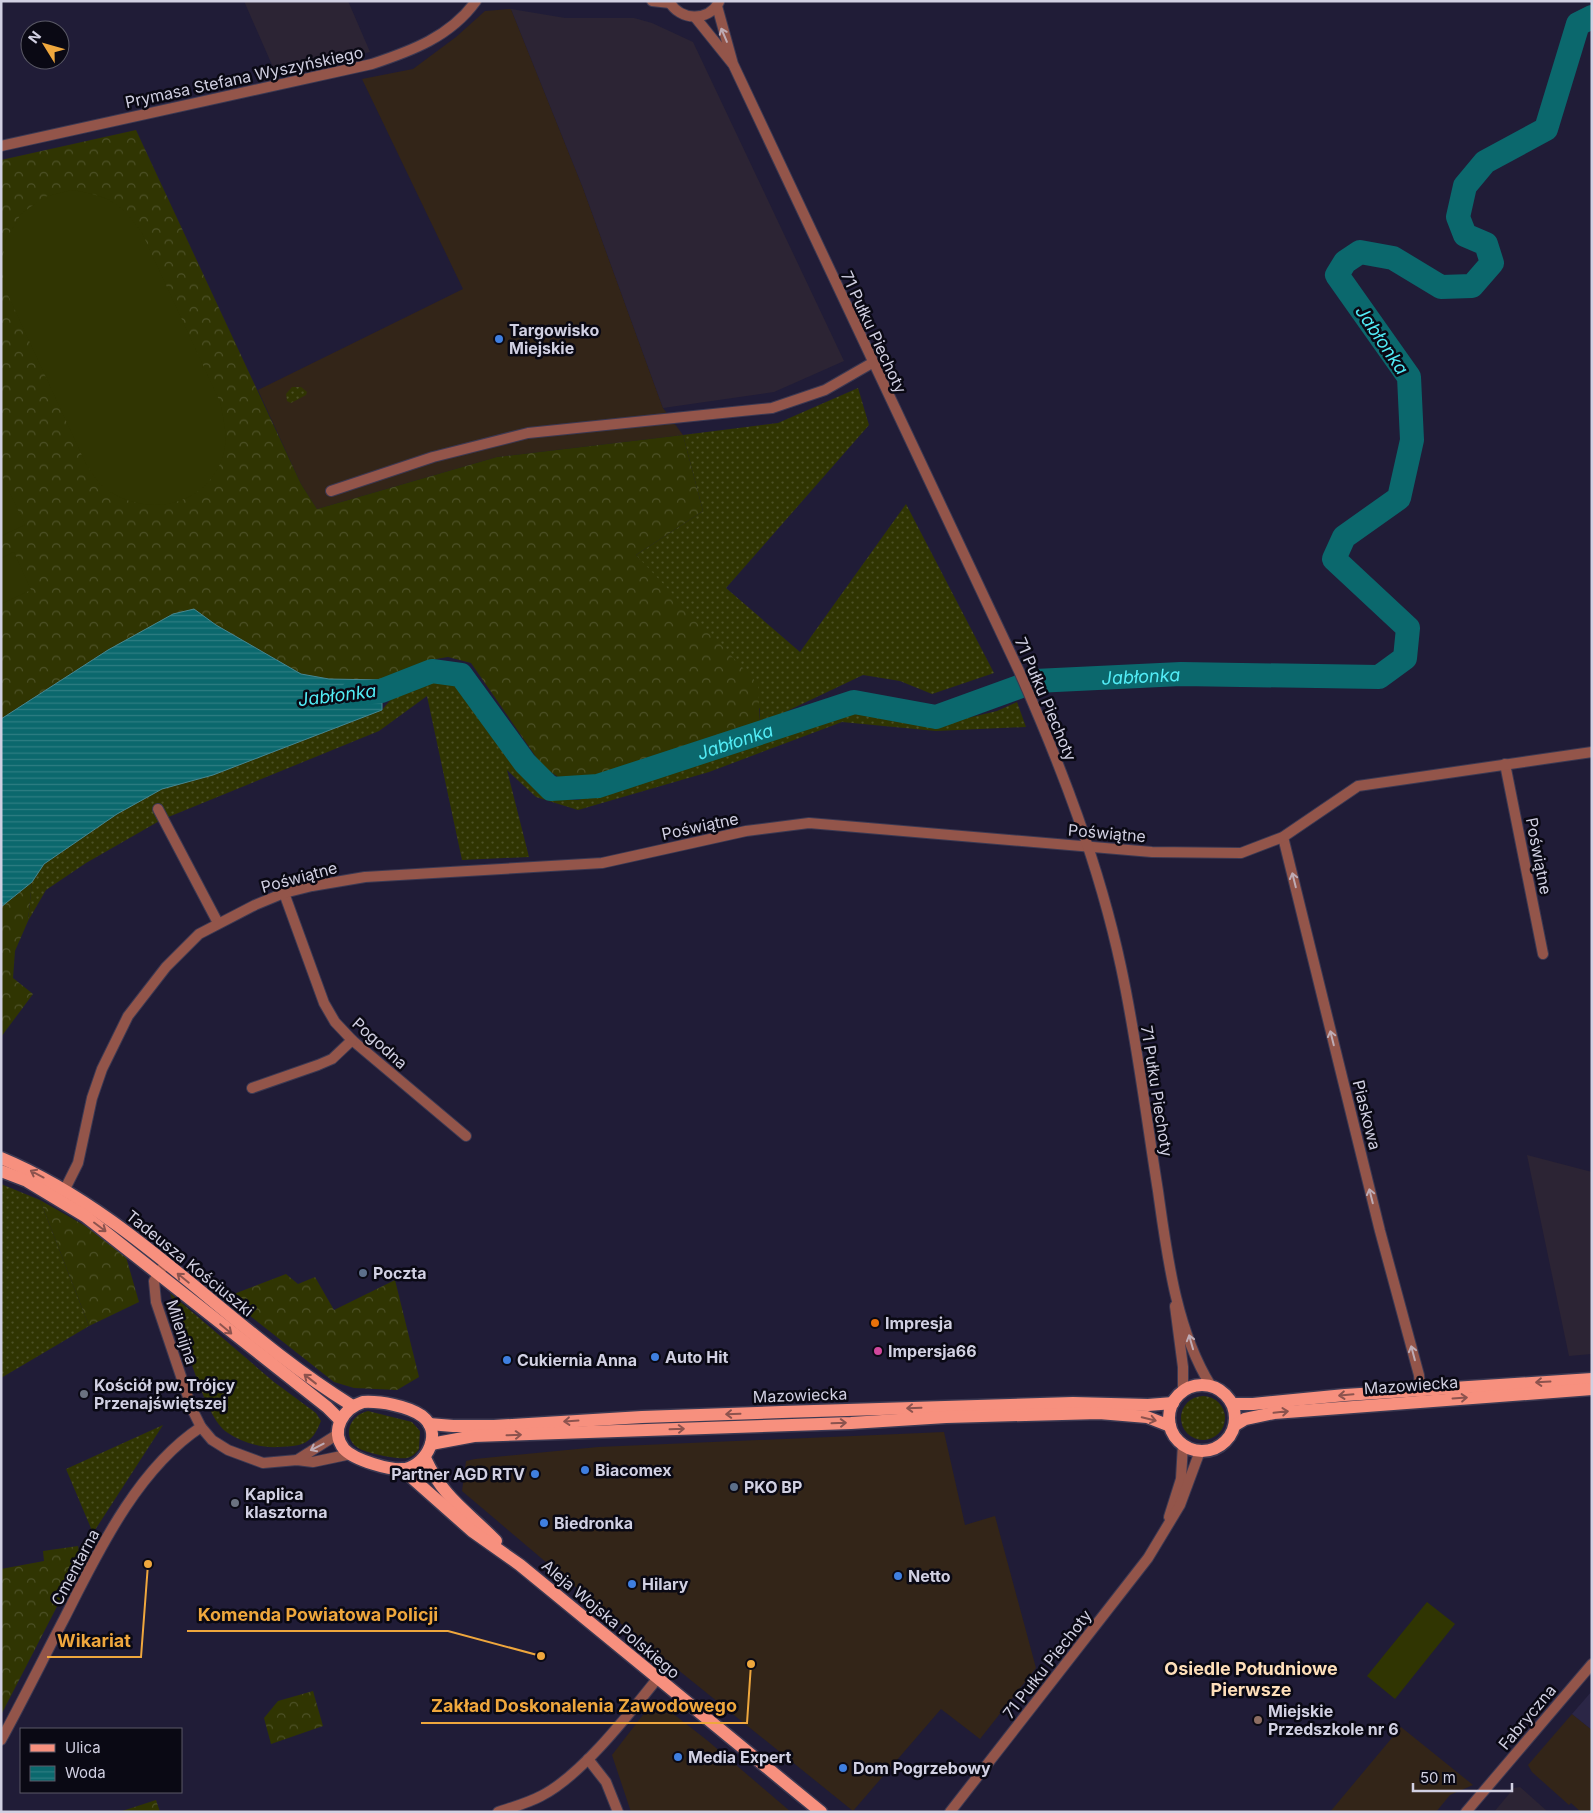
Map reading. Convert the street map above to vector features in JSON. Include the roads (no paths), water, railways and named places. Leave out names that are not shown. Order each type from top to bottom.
[{"type":"main road","name":"Tadeusza Kościuszki","points":[[1,1158],[120,1226],[236,1337],[327,1407],[340,1420]]},
{"type":"main road","name":"Tadeusza Kościuszki","points":[[1,1171],[62,1194]]},
{"type":"main road","name":"Tadeusza Kościuszki","points":[[162,1268],[319,1386],[351,1405]]},
{"type":"main road","name":"Mazowiecka","points":[[1235,1425],[1245,1419],[1274,1413],[1421,1395],[1592,1379]]},
{"type":"main road","points":[[1196,1385],[1211,1386],[1227,1396],[1232,1404],[1235,1425],[1229,1437],[1220,1446],[1200,1451],[1183,1444],[1170,1426],[1170,1411],[1173,1403],[1183,1391],[1196,1385]]},
{"type":"main road","name":"Mazowiecka","points":[[1232,1404],[1592,1389]]},
{"type":"main road","points":[[372,1402],[412,1410],[429,1424],[432,1444],[425,1458],[416,1464],[402,1469],[368,1462],[351,1454],[344,1448],[338,1434],[340,1420],[351,1405],[372,1402]]},
{"type":"main road","name":"Mazowiecka","points":[[429,1424],[494,1426],[660,1416],[1073,1403],[1148,1406],[1173,1403]]},
{"type":"main road","name":"Mazowiecka","points":[[432,1444],[474,1436],[821,1424],[1002,1415],[1099,1413],[1147,1417],[1170,1426]]},
{"type":"main road","name":"Aleja Wojska Polskiego","points":[[425,1458],[435,1480],[451,1500],[481,1526],[520,1566]]},
{"type":"main road","name":"Aleja Wojska Polskiego","points":[[402,1469],[472,1531],[520,1566],[821,1812]]},
{"type":"street","name":"Prymasa Stefana Wyszyńskiego","points":[[1,146],[372,64],[417,49],[442,34],[450,29],[476,1]]},
{"type":"street","points":[[652,1],[670,2],[681,14],[696,17],[704,15],[718,3]]},
{"type":"street","name":"71 Pułku Piechoty","points":[[718,3],[733,64],[1030,696],[1089,846],[1121,966],[1137,1056],[1170,1271],[1197,1363],[1211,1386]]},
{"type":"street","name":"71 Pułku Piechoty","points":[[696,17],[733,64]]},
{"type":"street","points":[[331,492],[433,457],[528,433],[772,408],[825,390],[872,363]]},
{"type":"street","name":"Poświątne","points":[[62,1194],[78,1163],[92,1098],[102,1069],[128,1016],[182,949],[198,934],[284,893],[365,877],[602,863],[746,831],[809,823],[1152,852],[1241,853],[1283,837],[1358,786],[1592,752]]},
{"type":"street","name":"Poświątne","points":[[1505,764],[1543,954]]},
{"type":"street","points":[[158,809],[218,923]]},
{"type":"street","name":"Piaskowa","points":[[1283,837],[1380,1231],[1419,1375],[1421,1395]]},
{"type":"street","name":"Pogodna","points":[[284,893],[324,1002],[335,1022],[352,1040],[466,1136]]},
{"type":"street","points":[[252,1088],[332,1059],[352,1040]]},
{"type":"street","name":"Milenijna","points":[[162,1268],[154,1281],[156,1302],[192,1409],[201,1427],[212,1440],[245,1457],[263,1463],[297,1460],[313,1462],[351,1454]]},
{"type":"street","points":[[1170,1271],[1183,1366],[1183,1391]]},
{"type":"street","name":"Cmentarna","points":[[1,1740],[102,1545],[154,1468],[183,1439],[201,1427]]},
{"type":"street","points":[[297,1460],[338,1434]]},
{"type":"street","name":"71 Pułku Piechoty","points":[[1164,1532],[1181,1479],[1183,1444]]},
{"type":"street","name":"71 Pułku Piechoty","points":[[950,1812],[1143,1566],[1180,1505],[1200,1451]]},
{"type":"street","name":"Fabryczna","points":[[1466,1812],[1592,1664]]},
{"type":"street","points":[[498,1812],[544,1796],[588,1759],[657,1679]]},
{"type":"street","points":[[588,1759],[606,1782],[618,1812]]},
{"type":"water","points":[[194,609],[216,625],[301,674],[329,679],[382,680],[382,710],[213,775],[162,789],[117,814],[44,864],[32,882],[1,907],[1,719],[108,650],[173,614]]},
{"type":"waterway","name":"Jabłonka","points":[[351,694],[381,691],[432,671],[461,675],[525,763],[551,789],[598,786],[854,702],[936,717],[1035,681],[1181,674],[1379,677],[1405,658],[1408,628],[1334,559],[1344,537],[1399,498],[1412,440],[1409,377],[1337,275],[1345,262],[1360,252],[1393,258],[1441,287],[1472,286],[1492,263],[1486,244],[1465,235],[1458,217],[1465,186],[1485,162],[1546,129],[1578,24],[1592,17]]},
{"type":"place","name":"Targowisko Miejskie","points":[[499,339]]},
{"type":"place","name":"Poczta","points":[[363,1273]]},
{"type":"place","name":"Impresja","points":[[875,1323]]},
{"type":"place","name":"Impersja66","points":[[878,1351]]},
{"type":"place","name":"Auto Hit","points":[[655,1357]]},
{"type":"place","name":"Cukiernia Anna","points":[[507,1360]]},
{"type":"place","name":"Kościół pw. Trójcy Przenajświętszej","points":[[84,1394]]},
{"type":"place","name":"Biacomex","points":[[585,1470]]},
{"type":"place","name":"Partner AGD RTV","points":[[535,1474]]},
{"type":"place","name":"PKO BP","points":[[734,1487]]},
{"type":"place","name":"Kaplica klasztorna","points":[[235,1503]]},
{"type":"place","name":"Biedronka","points":[[544,1523]]},
{"type":"place","name":"Wikariat","points":[[148,1564]]},
{"type":"place","name":"Netto","points":[[898,1576]]},
{"type":"place","name":"Hilary","points":[[632,1584]]},
{"type":"place","name":"Komenda Powiatowa Policji","points":[[541,1656]]},
{"type":"place","name":"Zakład Doskonalenia Zawodowego","points":[[751,1664]]},
{"type":"place","name":"Miejskie Przedszkole nr 6","points":[[1258,1720]]},
{"type":"place","name":"Media Expert","points":[[678,1757]]},
{"type":"place","name":"Dom Pogrzebowy","points":[[843,1768]]},
{"type":"district","name":"Osiedle Południowe Pierwsze","points":[[1251,1678]]}]
